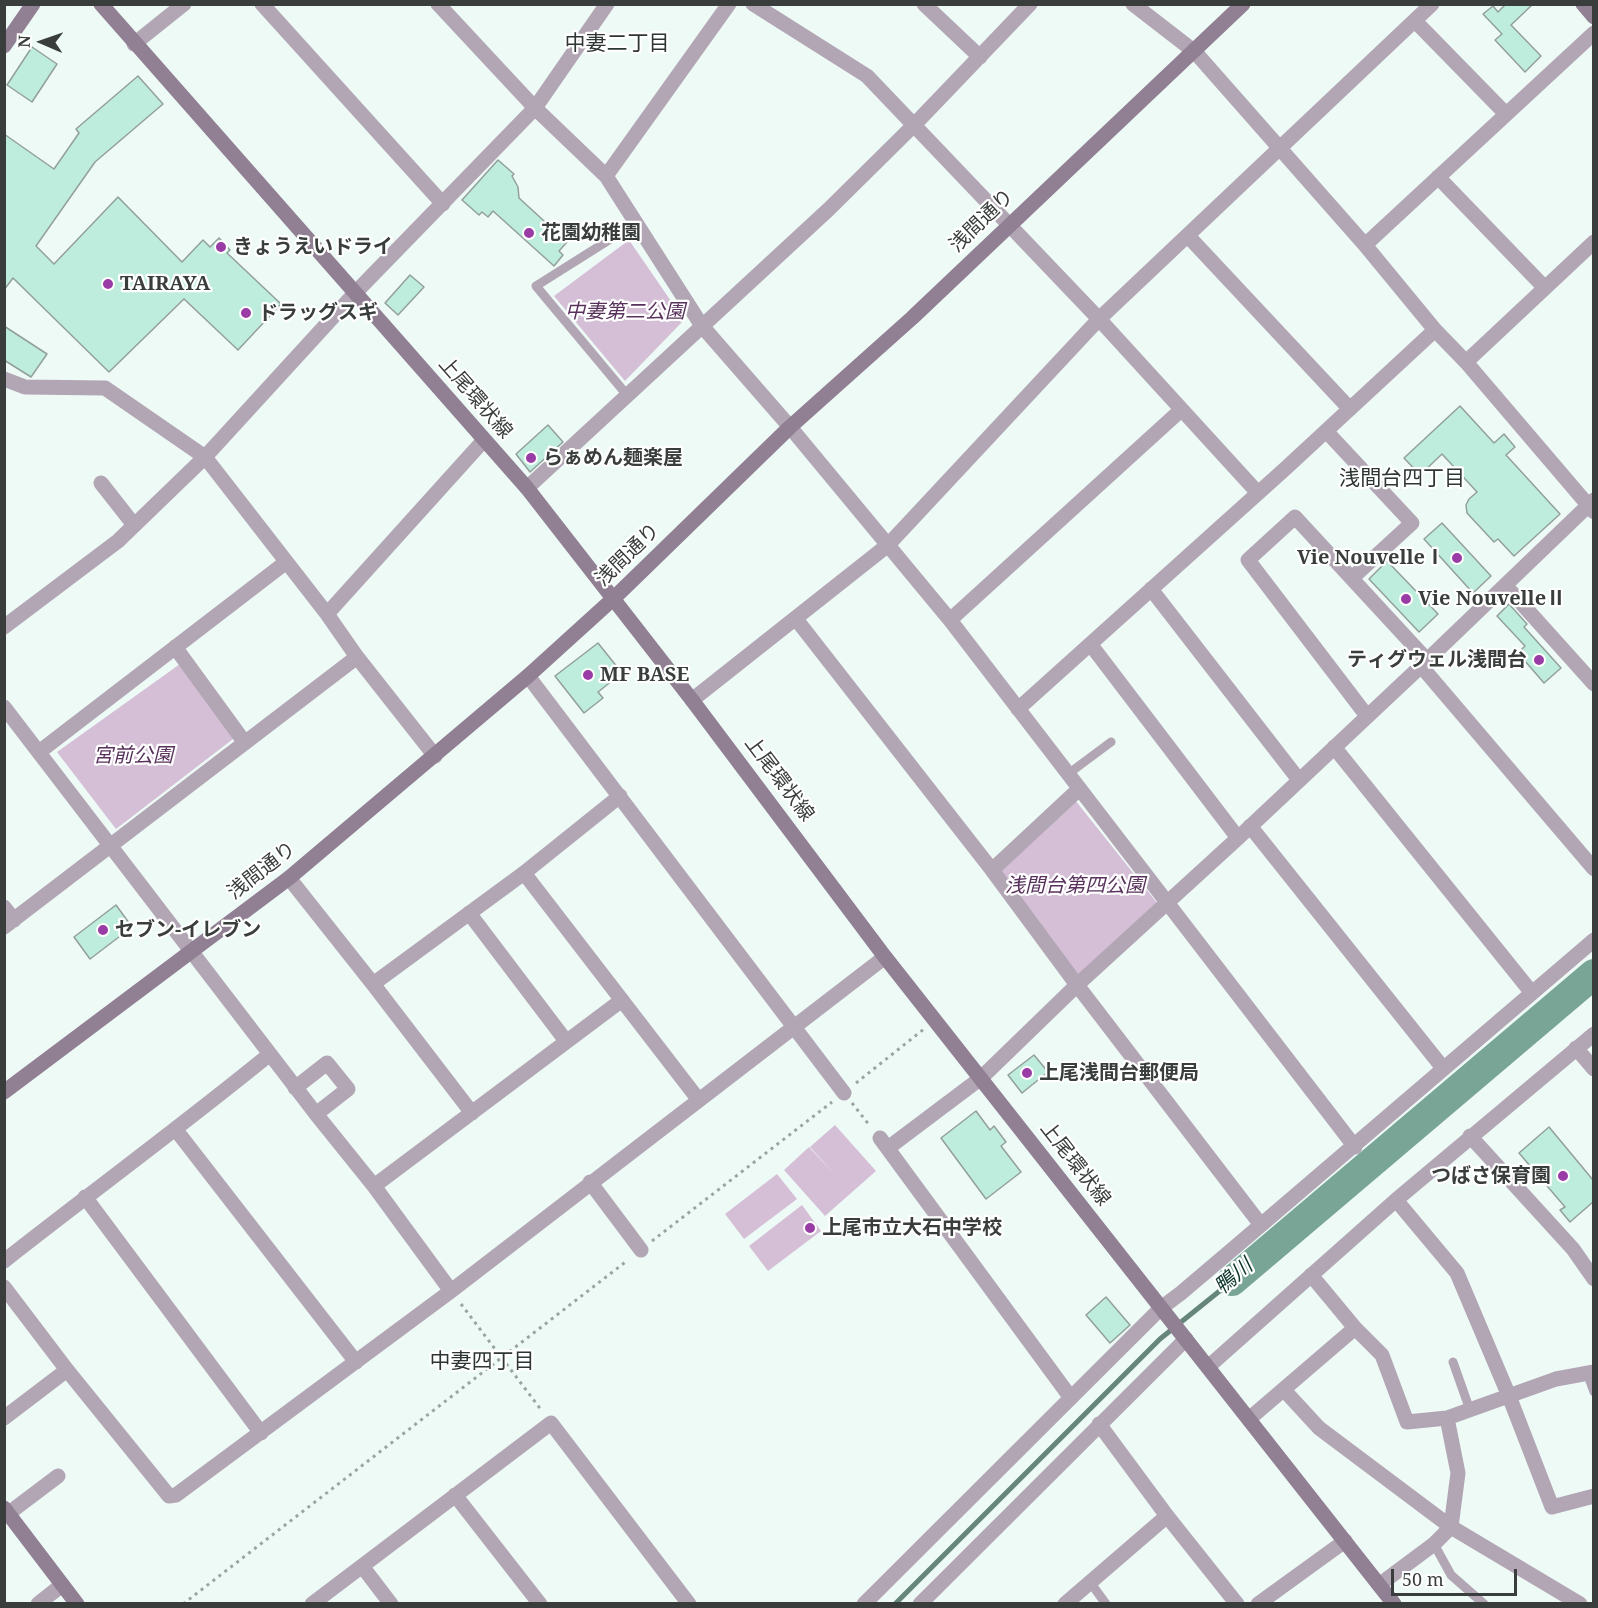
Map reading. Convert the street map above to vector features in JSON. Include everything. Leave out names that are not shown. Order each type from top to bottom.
[{"type":"main road","points":[[4,46],[33,4]]},
{"type":"main road","name":"上尾環状線","points":[[101,4],[527,488],[692,700],[885,957],[1394,1604]]},
{"type":"main road","name":"浅間通り","points":[[6,1088],[289,878],[528,676],[614,598],[790,427],[912,318],[1008,224],[1195,52],[1243,4]]},
{"type":"main road","points":[[1583,4],[1593,17]]},
{"type":"main road","points":[[7,1510],[77,1604]]},
{"type":"street","points":[[134,44],[184,4]]},
{"type":"street","points":[[262,4],[442,204]]},
{"type":"street","points":[[438,4],[535,108],[606,176],[702,326],[790,427],[950,620],[1354,1147]]},
{"type":"street","points":[[4,627],[118,541],[204,457],[355,293],[535,108],[607,4]]},
{"type":"street","points":[[606,176],[729,4]]},
{"type":"street","points":[[753,4],[867,76],[1099,319],[1258,493]]},
{"type":"street","points":[[924,4],[980,57]]},
{"type":"street","points":[[527,488],[829,209],[915,124],[1030,4]]},
{"type":"street","points":[[1071,1398],[884,1143],[981,1078],[1077,985],[1592,506],[1466,362],[1435,330],[1365,245],[1195,52],[1133,4]]},
{"type":"street","points":[[692,700],[888,545],[1099,319],[1432,4]]},
{"type":"street","points":[[1415,21],[1506,114]]},
{"type":"street","points":[[1365,245],[1593,33]]},
{"type":"street","points":[[1438,177],[1545,288]]},
{"type":"street","points":[[1188,236],[1350,409]]},
{"type":"street","points":[[1466,362],[1593,242]]},
{"type":"street","points":[[1018,709],[1435,330]]},
{"type":"street","points":[[4,380],[25,387],[105,388],[204,457],[435,756]]},
{"type":"street","points":[[950,620],[1180,410]]},
{"type":"street","points":[[1326,430],[1412,523],[1352,578]]},
{"type":"street","points":[[327,614],[484,440]]},
{"type":"street","points":[[101,483],[134,525]]},
{"type":"street","points":[[1367,716],[1248,560],[1295,517],[1352,578],[1424,663],[1593,869]]},
{"type":"street","points":[[39,752],[285,563]]},
{"type":"street","points":[[1505,585],[1593,684]]},
{"type":"street","points":[[1151,589],[1299,780]]},
{"type":"street","points":[[796,619],[992,870],[1261,1225]]},
{"type":"street","points":[[1091,645],[1238,837]]},
{"type":"street","points":[[175,647],[245,743]]},
{"type":"street","points":[[4,907],[9,923],[357,657]]},
{"type":"street","points":[[528,676],[844,1093]]},
{"type":"street","points":[[4,707],[295,1088],[374,1186],[451,1291]]},
{"type":"street","points":[[1334,747],[1532,993]]},
{"type":"street","points":[[992,870],[1079,789]]},
{"type":"street","points":[[374,984],[524,873],[620,796]]},
{"type":"street","points":[[1250,826],[1443,1068]]},
{"type":"street","points":[[524,873],[698,1100]]},
{"type":"street","points":[[289,878],[374,984],[472,1113]]},
{"type":"street","points":[[469,913],[566,1041]]},
{"type":"street","points":[[864,1604],[1161,1308],[1354,1147],[1593,940]]},
{"type":"street","points":[[4,1287],[67,1370],[169,1496],[176,1495],[451,1291],[885,957]]},
{"type":"street","points":[[374,1186],[622,1000]]},
{"type":"street","points":[[1208,1366],[1470,1136],[1593,1034]]},
{"type":"street","points":[[1576,1048],[1593,1069]]},
{"type":"street","points":[[4,1261],[85,1197],[176,1130],[270,1054]]},
{"type":"street","points":[[295,1088],[327,1063],[348,1089],[316,1114]]},
{"type":"street","points":[[176,1130],[356,1362]]},
{"type":"street","points":[[1470,1136],[1573,1249],[1593,1279]]},
{"type":"street","points":[[590,1182],[641,1250]]},
{"type":"street","points":[[85,1197],[261,1433]]},
{"type":"street","points":[[1396,1200],[1457,1273],[1509,1396],[1552,1507],[1593,1496]]},
{"type":"street","points":[[1311,1275],[1355,1328],[1382,1355],[1407,1422],[1447,1418],[1556,1379],[1590,1373]]},
{"type":"street","points":[[1249,1419],[1355,1328]]},
{"type":"street","points":[[920,1604],[1186,1339]]},
{"type":"street","points":[[4,1418],[67,1370]]},
{"type":"street","points":[[1284,1390],[1319,1428],[1451,1527],[1580,1604]]},
{"type":"street","points":[[1379,1585],[1434,1544],[1451,1527],[1458,1473],[1447,1418]]},
{"type":"street","points":[[312,1604],[551,1423],[689,1604]]},
{"type":"street","points":[[1099,1424],[1236,1604]]},
{"type":"street","points":[[7,1510],[58,1476]]},
{"type":"street","points":[[455,1495],[540,1604]]},
{"type":"street","points":[[1065,1604],[1167,1516]]},
{"type":"street","points":[[1258,1604],[1345,1541]]},
{"type":"street","points":[[362,1566],[391,1604]]},
{"type":"street","points":[[38,1604],[62,1585]]},
{"type":"lane","points":[[627,395],[536,286],[636,223]]},
{"type":"lane","points":[[1068,774],[1111,742]]},
{"type":"lane","points":[[1453,1362],[1470,1410]]},
{"type":"lane","points":[[1590,1373],[1593,1392]]},
{"type":"lane","points":[[1434,1544],[1451,1575],[1484,1604]]},
{"type":"lane","points":[[1090,1582],[1106,1604]]},
{"type":"path","points":[[183,1604],[927,1027]]},
{"type":"path","points":[[844,1093],[884,1143]]},
{"type":"path","points":[[451,1291],[551,1423]]},
{"type":"green space","name":"中妻第二公園","points":[[629,240],[684,320],[625,381],[554,296]]},
{"type":"green space","name":"宮前公園","points":[[180,664],[233,739],[116,829],[57,752]]},
{"type":"green space","name":"浅間台第四公園","points":[[1075,800],[1158,904],[1078,976],[997,871]]},
{"type":"green space","points":[[835,1125],[876,1171],[825,1216],[784,1170],[809,1147],[834,1174],[810,1147]]},
{"type":"green space","points":[[777,1174],[797,1199],[744,1239],[725,1214]]},
{"type":"green space","points":[[802,1205],[821,1231],[768,1271],[749,1246]]},
{"type":"building","points":[[1506,4],[1533,4],[1511,25],[1541,56],[1525,72],[1495,40],[1502,34],[1483,14],[1493,6],[1498,12]]},
{"type":"building","points":[[32,47],[57,64],[32,102],[7,85]]},
{"type":"building","points":[[138,76],[163,104],[95,162],[36,246],[54,264],[118,197],[182,262],[203,240],[210,247],[219,238],[230,250],[227,253],[281,304],[238,350],[184,299],[109,372],[13,278],[4,290],[4,134],[54,169],[79,133],[76,129]]},
{"type":"building","points":[[498,160],[514,174],[512,176],[518,187],[519,198],[567,242],[559,251],[563,255],[554,266],[493,211],[488,217],[482,212],[479,215],[462,200]]},
{"type":"building","points":[[410,275],[424,287],[398,315],[385,303]]},
{"type":"building","points":[[4,326],[47,354],[31,377],[4,360]]},
{"type":"building","points":[[1460,406],[1494,443],[1504,434],[1515,447],[1506,455],[1560,514],[1514,556],[1498,539],[1494,542],[1467,513],[1466,505],[1477,492],[1442,454],[1420,475],[1404,458]]},
{"type":"building","points":[[548,425],[563,442],[530,472],[516,454]]},
{"type":"building","name":"Vie NouvelleⅠ","points":[[1442,523],[1491,576],[1473,593],[1424,539]]},
{"type":"building","name":"Vie NouvelleⅡ","points":[[1387,561],[1438,614],[1419,632],[1369,579]]},
{"type":"building","points":[[1509,604],[1527,624],[1524,627],[1561,668],[1544,683],[1518,653],[1525,646],[1497,616]]},
{"type":"building","points":[[598,643],[622,673],[598,692],[603,698],[584,713],[555,676]]},
{"type":"building","points":[[116,905],[132,927],[90,959],[74,937]]},
{"type":"building","points":[[1034,1055],[1048,1072],[1022,1093],[1008,1075]]},
{"type":"building","points":[[976,1111],[990,1130],[994,1126],[1006,1142],[1001,1146],[1021,1172],[986,1199],[941,1138]]},
{"type":"building","points":[[1549,1127],[1593,1180],[1593,1202],[1570,1222],[1560,1210],[1565,1207],[1519,1153]]},
{"type":"building","points":[[1106,1297],[1130,1325],[1110,1343],[1086,1315]]},
{"type":"waterway","name":"鴨川","points":[[1232,1281],[1594,974]]},
{"type":"waterway","name":"鴨川","points":[[895,1604],[1160,1339],[1232,1281]]},
{"type":"place","name":"花園幼稚園","points":[[529,233]]},
{"type":"place","name":"きょうえいドライ","points":[[221,247]]},
{"type":"place","name":"TAIRAYA","points":[[108,284]]},
{"type":"place","name":"ドラッグスギ","points":[[246,313]]},
{"type":"place","name":"らぁめん麺楽屋","points":[[531,458]]},
{"type":"place","name":"Vie NouvelleⅠ","points":[[1457,558]]},
{"type":"place","name":"Vie NouvelleⅡ","points":[[1406,599]]},
{"type":"place","name":"ティグウェル浅間台","points":[[1539,660]]},
{"type":"place","name":"MF BASE","points":[[588,675]]},
{"type":"place","name":"セブン-イレブン","points":[[103,930]]},
{"type":"place","name":"上尾浅間台郵便局","points":[[1027,1073]]},
{"type":"place","name":"つばさ保育園","points":[[1563,1176]]},
{"type":"place","name":"上尾市立大石中学校","points":[[810,1228]]},
{"type":"district","name":"中妻二丁目","points":[[617,44]]},
{"type":"district","name":"浅間台四丁目","points":[[1402,479]]},
{"type":"district","name":"中妻四丁目","points":[[482,1362]]}]
